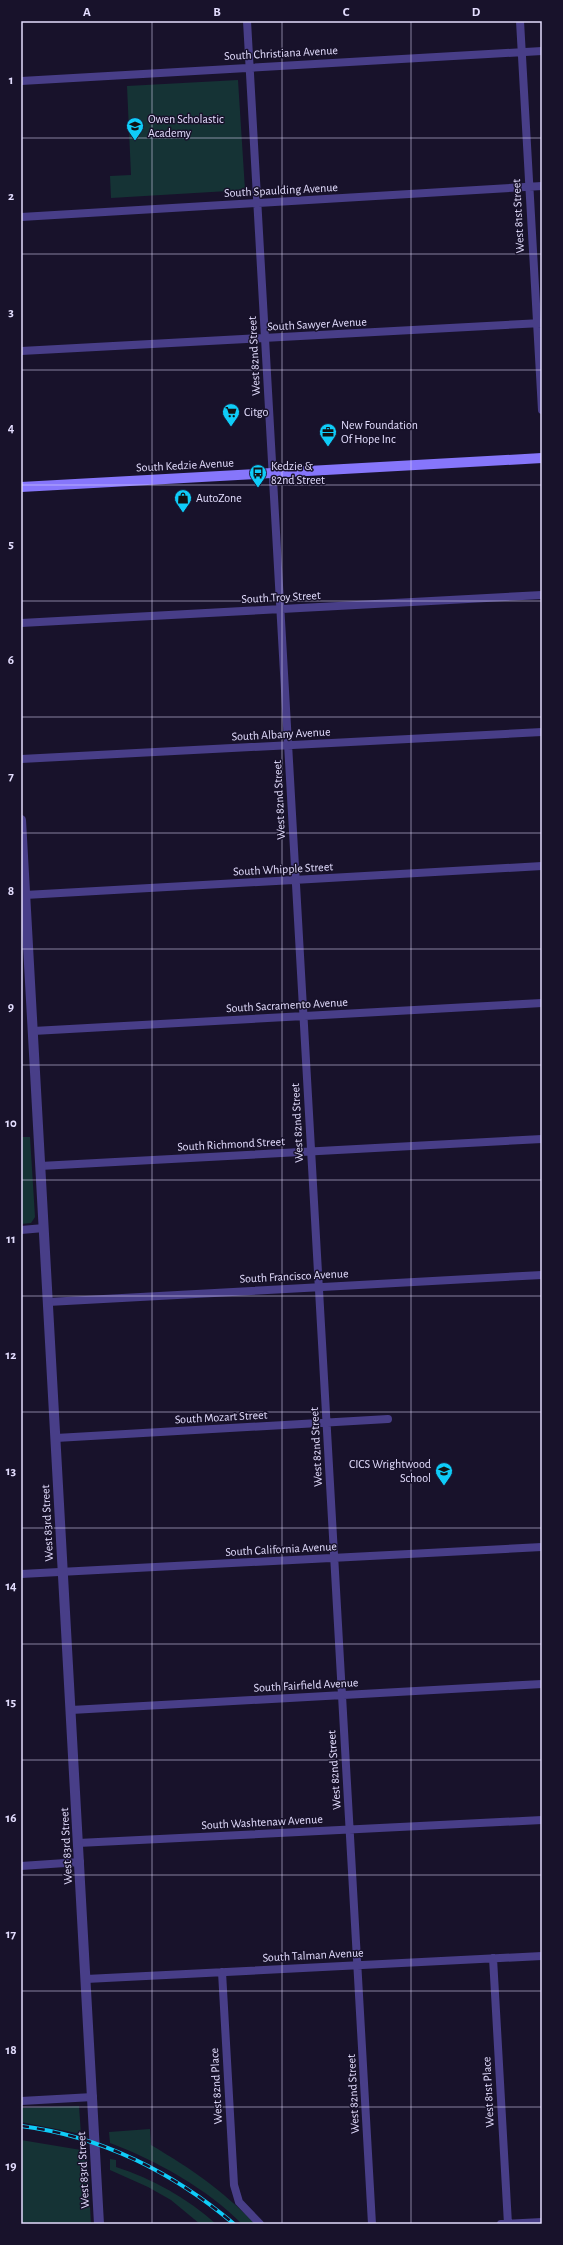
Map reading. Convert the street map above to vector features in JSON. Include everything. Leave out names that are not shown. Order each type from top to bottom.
[{"type":"main road","name":"South Kedzie Avenue","points":[[21,487],[542,458]]},
{"type":"street","name":"West 82nd Street","points":[[247,21],[372,2224]]},
{"type":"street","name":"West 81st Street","points":[[520,21],[528,187],[539,323],[542,410]]},
{"type":"street","name":"South Christiana Avenue","points":[[21,81],[542,51]]},
{"type":"street","name":"South Spaulding Avenue","points":[[21,217],[542,186]]},
{"type":"street","name":"South Sawyer Avenue","points":[[21,351],[539,323]]},
{"type":"street","name":"South Troy Street","points":[[21,623],[542,595]]},
{"type":"street","name":"South Albany Avenue","points":[[21,759],[542,732]]},
{"type":"street","name":"West 83rd Street","points":[[21,820],[25,895],[24,919],[33,1031],[99,2224]]},
{"type":"street","name":"South Whipple Street","points":[[25,895],[542,866]]},
{"type":"street","name":"South Sacramento Avenue","points":[[33,1031],[542,1003]]},
{"type":"street","name":"South Richmond Street","points":[[40,1166],[542,1139]]},
{"type":"street","points":[[21,1230],[44,1228]]},
{"type":"street","name":"South Francisco Avenue","points":[[48,1302],[542,1275]]},
{"type":"street","name":"South Mozart Street","points":[[56,1438],[388,1419]]},
{"type":"street","name":"South California Avenue","points":[[21,1574],[542,1547]]},
{"type":"street","name":"South Fairfield Avenue","points":[[71,1710],[542,1684]]},
{"type":"street","name":"South Washtenaw Avenue","points":[[78,1843],[542,1820]]},
{"type":"street","points":[[21,1866],[80,1862]]},
{"type":"street","name":"South Talman Avenue","points":[[86,1979],[542,1956]]},
{"type":"street","name":"West 81st Place","points":[[493,1958],[508,2224]]},
{"type":"street","name":"West 82nd Place","points":[[222,1972],[234,2185],[236,2198],[260,2224]]},
{"type":"street","points":[[21,2101],[93,2097]]},
{"type":"street","points":[[501,2224],[542,2222]]},
{"type":"green space","points":[[238,80],[245,190],[111,198],[110,176],[131,175],[127,86]]},
{"type":"green space","points":[[21,1137],[30,1137],[35,1217],[31,1223],[21,1224]]},
{"type":"green space","points":[[79,2106],[81,2134],[21,2122],[21,2108]]},
{"type":"green space","points":[[150,2129],[151,2145],[180,2163],[218,2190],[255,2224],[242,2224],[214,2199],[180,2177],[145,2158],[110,2143],[109,2132]]},
{"type":"green space","points":[[21,2140],[87,2151],[91,2224],[21,2224]]},
{"type":"green space","points":[[110,2159],[116,2160],[116,2167],[143,2177],[169,2190],[216,2224],[200,2224],[171,2200],[148,2187],[110,2170]]},
{"type":"railway","points":[[21,2126],[79,2138],[134,2159],[186,2188],[211,2205],[234,2224]]},
{"type":"place","name":"Owen Scholastic Academy","points":[[135,141]]},
{"type":"place","name":"Citgo","points":[[231,427]]},
{"type":"place","name":"New Foundation Of Hope Inc","points":[[328,447]]},
{"type":"place","name":"Kedzie & 82nd Street","points":[[258,488]]},
{"type":"place","name":"AutoZone","points":[[183,513]]},
{"type":"place","name":"CICS Wrightwood School","points":[[444,1486]]}]
